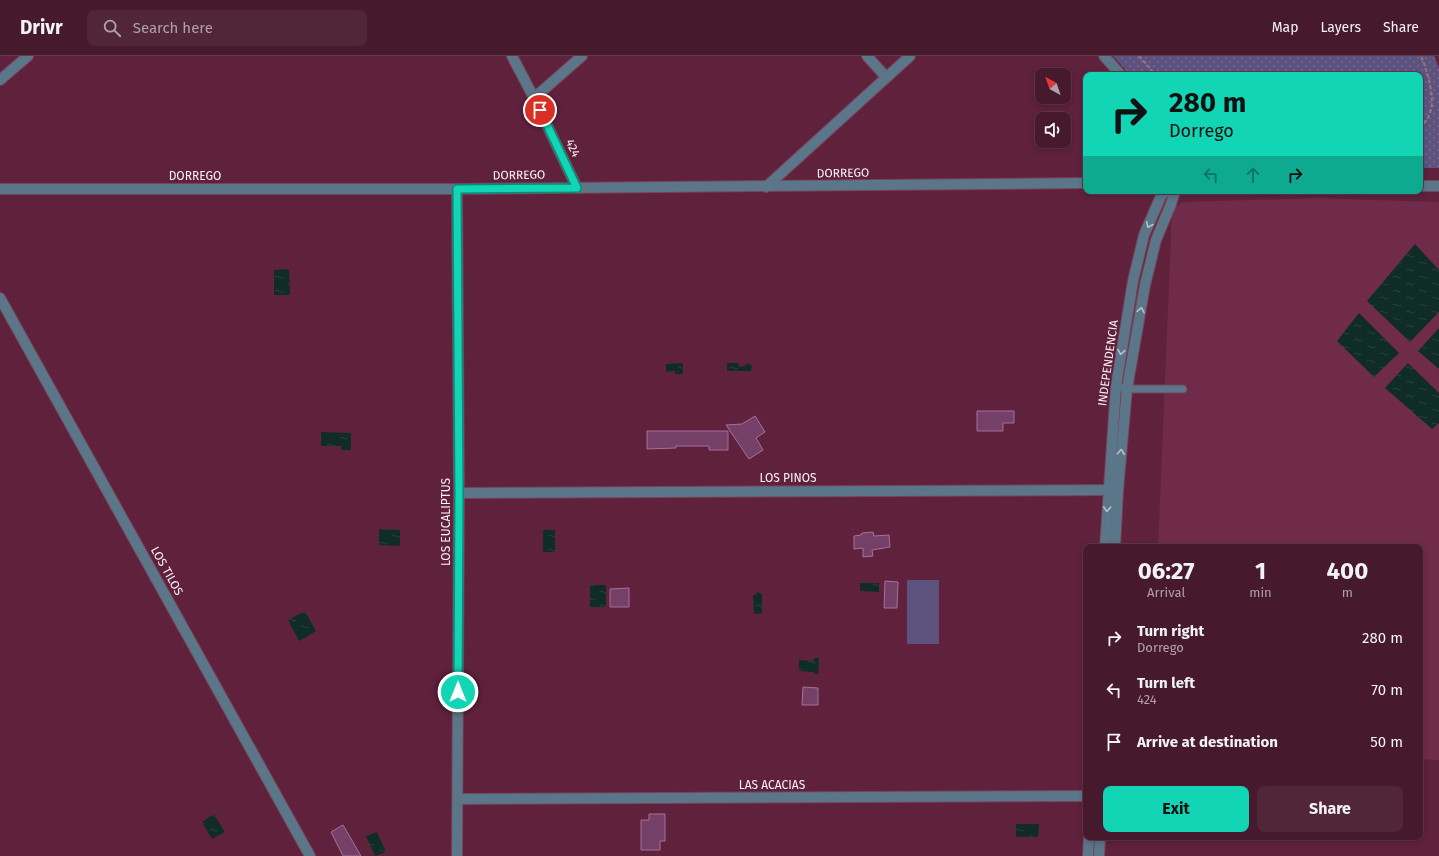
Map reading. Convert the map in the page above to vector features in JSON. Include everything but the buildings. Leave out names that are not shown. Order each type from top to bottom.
[{"type":"street","points":[[0,80],[28,56]]},
{"type":"street","name":"424","points":[[512,56],[577,188]]},
{"type":"street","points":[[534,98],[582,56]]},
{"type":"street","points":[[867,56],[886,77]]},
{"type":"street","points":[[766,187],[910,56]]},
{"type":"street","points":[[1104,56],[1118,72]]},
{"type":"street","name":"DORREGO","points":[[0,189],[457,189],[1083,183]]},
{"type":"street","points":[[1423,186],[1439,186]]},
{"type":"street","name":"LOS EUCALIPTUS","points":[[457,189],[459,493],[457,856]]},
{"type":"street","name":"INDEPENDENCIA","points":[[1114,544],[1113,490],[1116,386],[1133,281],[1144,235],[1163,194]]},
{"type":"street","name":"INDEPENDENCIA","points":[[1105,544],[1127,389],[1145,285],[1156,240],[1172,204],[1174,194]]},
{"type":"street","name":"LOS TILOS","points":[[0,298],[310,856]]},
{"type":"street","name":"LOS PINOS","points":[[459,493],[1113,490]]},
{"type":"street","name":"LAS ACACIAS","points":[[458,799],[1083,796]]},
{"type":"street","points":[[1088,856],[1089,840]]},
{"type":"street","points":[[1099,856],[1100,840]]},
{"type":"lane","points":[[1116,386],[1127,389],[1183,389]]},
{"type":"path","points":[[1139,56],[1153,72]]},
{"type":"path","points":[[1421,56],[1426,68],[1432,96],[1430,114],[1423,124]]},
{"type":"shaded area","points":[[1113,56],[1434,56],[1439,68],[1439,168],[1423,168],[1423,72],[1127,72]]},
{"type":"shaded area","points":[[1318,198],[1439,202],[1439,760],[1423,759],[1423,544],[1158,544],[1172,210],[1182,202]]},
{"type":"shaded area","points":[[907,580],[939,580],[939,644],[907,644]]},
{"type":"water","points":[[1415,244],[1439,270],[1439,312],[1410,342],[1367,301]]},
{"type":"water","points":[[289,269],[290,295],[274,295],[274,270]]},
{"type":"water","points":[[1359,313],[1399,353],[1374,377],[1337,341]]},
{"type":"water","points":[[1439,328],[1439,369],[1418,351]]},
{"type":"water","points":[[683,363],[683,374],[675,374],[675,371],[666,372],[666,364]]},
{"type":"water","points":[[727,363],[738,363],[740,367],[748,363],[752,366],[751,371],[727,371]]},
{"type":"water","points":[[1408,363],[1439,393],[1439,423],[1432,429],[1385,388]]},
{"type":"water","points":[[321,432],[351,433],[351,450],[341,450],[341,446],[321,446]]},
{"type":"water","points":[[379,529],[400,530],[400,546],[379,545]]},
{"type":"water","points":[[543,530],[555,530],[555,552],[543,552]]},
{"type":"water","points":[[860,583],[879,583],[879,592],[860,591]]},
{"type":"water","points":[[590,585],[606,585],[606,607],[590,607]]},
{"type":"water","points":[[757,592],[762,594],[762,613],[754,614],[753,595],[756,595]]},
{"type":"water","points":[[305,611],[316,631],[299,641],[288,620]]},
{"type":"water","points":[[814,658],[819,658],[818,674],[814,674],[814,672],[799,671],[799,660],[814,661]]},
{"type":"water","points":[[214,814],[225,832],[212,839],[202,822]]},
{"type":"water","points":[[1016,824],[1039,824],[1038,837],[1016,837]]},
{"type":"water","points":[[377,832],[386,852],[375,856],[366,836]]},
{"type":"route","points":[[458,692],[459,493],[457,189],[577,188],[540,110]]}]
